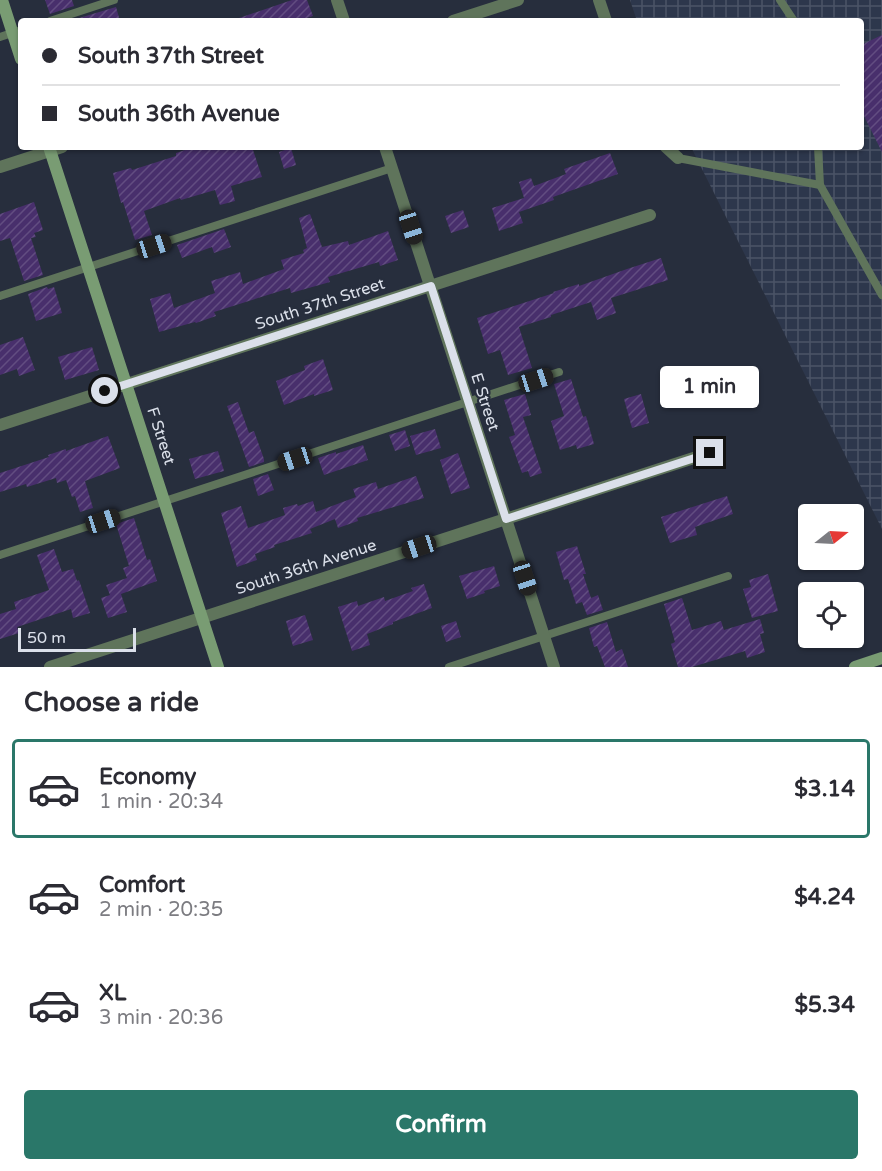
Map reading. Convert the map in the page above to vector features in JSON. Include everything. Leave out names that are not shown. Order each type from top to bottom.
[{"type":"main road","points":[[2,0],[17,32]]},
{"type":"main road","name":"F Street","points":[[55,150],[89,267],[218,667]]},
{"type":"main road","points":[[855,667],[882,658]]},
{"type":"street","points":[[337,0],[343,18]]},
{"type":"street","points":[[462,18],[518,0]]},
{"type":"street","points":[[599,0],[605,18]]},
{"type":"street","points":[[0,167],[48,150]]},
{"type":"street","name":"E Street","points":[[386,150],[554,667]]},
{"type":"street","points":[[669,150],[678,158]]},
{"type":"street","name":"South 37th Street","points":[[0,425],[650,215]]},
{"type":"street","name":"South 36th Avenue","points":[[50,667],[710,453]]},
{"type":"lane","points":[[59,18],[114,0]]},
{"type":"lane","points":[[780,0],[792,18]]},
{"type":"lane","points":[[0,37],[17,32]]},
{"type":"lane","points":[[818,150],[820,186],[882,295]]},
{"type":"lane","points":[[678,158],[820,186]]},
{"type":"lane","points":[[0,296],[392,168]]},
{"type":"lane","points":[[0,555],[559,372]]},
{"type":"lane","points":[[449,667],[728,576]]},
{"type":"shaded area","points":[[630,0],[882,0],[882,529],[692,150],[864,150],[864,18],[636,18]]},
{"type":"building","points":[[45,0],[72,0],[74,6],[50,14]]},
{"type":"building","points":[[292,0],[307,0],[313,16],[307,18],[239,18]]},
{"type":"building","points":[[116,7],[119,18],[79,18]]},
{"type":"building","points":[[882,35],[882,152],[864,116],[864,44]]},
{"type":"building","points":[[185,150],[253,150],[262,177],[231,186],[235,201],[220,205],[215,190],[181,200],[180,198],[144,211],[152,235],[135,240],[113,173],[131,168],[132,170],[176,156],[176,153]]},
{"type":"building","points":[[292,150],[296,165],[284,169],[279,152]]},
{"type":"building","points":[[610,153],[618,174],[553,197],[554,200],[519,212],[523,223],[499,231],[492,208],[524,198],[519,182],[531,178],[534,186],[566,174],[564,169]]},
{"type":"building","points":[[34,202],[43,230],[34,233],[36,237],[31,238],[43,275],[24,281],[10,238],[0,241],[0,214]]},
{"type":"building","points":[[463,210],[469,227],[451,233],[445,216]]},
{"type":"building","points":[[310,214],[322,247],[348,241],[349,245],[388,231],[398,260],[380,266],[379,262],[328,277],[330,282],[291,293],[290,288],[214,312],[216,316],[196,323],[159,332],[150,299],[170,293],[174,308],[215,293],[211,281],[240,272],[243,284],[284,269],[281,260],[304,253],[303,250],[307,248],[299,218]]},
{"type":"building","points":[[224,229],[231,247],[214,253],[212,247],[182,258],[177,245]]},
{"type":"building","points":[[661,258],[668,280],[611,298],[616,313],[597,320],[591,302],[519,327],[532,368],[508,375],[500,350],[488,354],[477,318]]},
{"type":"building","points":[[47,287],[48,289],[54,287],[62,313],[36,321],[28,294]]},
{"type":"building","points":[[23,337],[35,370],[19,376],[17,369],[0,375],[0,345]]},
{"type":"building","points":[[92,347],[99,370],[65,380],[58,357]]},
{"type":"building","points":[[323,359],[333,390],[284,405],[276,381],[305,370],[304,366]]},
{"type":"building","points":[[571,379],[594,444],[577,449],[576,445],[560,450],[551,421],[564,416],[554,384]]},
{"type":"building","points":[[525,394],[531,415],[523,417],[542,473],[530,477],[528,471],[522,473],[509,437],[515,435],[504,400]]},
{"type":"building","points":[[641,394],[649,423],[632,428],[624,399]]},
{"type":"building","points":[[238,402],[249,433],[254,431],[264,459],[264,462],[249,467],[227,406]]},
{"type":"building","points":[[435,429],[441,448],[416,455],[410,436]]},
{"type":"building","points":[[405,430],[410,446],[395,451],[389,435]]},
{"type":"building","points":[[108,436],[120,468],[85,481],[93,508],[80,512],[75,496],[72,497],[66,480],[57,483],[56,478],[0,492],[0,473]]},
{"type":"building","points":[[363,445],[368,460],[324,475],[318,458]]},
{"type":"building","points":[[218,451],[224,471],[195,479],[189,459]]},
{"type":"building","points":[[458,453],[470,488],[451,494],[440,460]]},
{"type":"building","points":[[268,474],[274,490],[258,496],[253,479]]},
{"type":"building","points":[[416,476],[424,498],[357,518],[358,521],[338,528],[335,519],[310,529],[312,533],[274,545],[275,547],[255,554],[257,560],[237,567],[221,513],[241,506],[248,528],[285,515],[283,508],[313,501],[316,512],[356,497],[353,489],[376,482],[378,489]]},
{"type":"building","points":[[727,496],[733,514],[695,527],[697,535],[670,543],[661,517]]},
{"type":"building","points":[[134,518],[147,560],[150,559],[157,581],[121,594],[127,612],[108,618],[101,598],[110,595],[106,585],[127,578],[123,568],[129,566],[116,524]]},
{"type":"building","points":[[577,546],[591,598],[598,595],[603,610],[587,615],[582,602],[576,604],[568,579],[564,580],[556,552]]},
{"type":"building","points":[[54,549],[62,572],[73,569],[90,613],[73,618],[71,609],[17,627],[19,633],[0,639],[0,614],[16,609],[14,602],[49,590],[37,555]]},
{"type":"building","points":[[494,566],[500,586],[467,599],[459,576]]},
{"type":"building","points":[[768,574],[778,611],[752,618],[743,589],[751,587],[749,580]]},
{"type":"building","points":[[424,584],[432,608],[367,634],[370,645],[352,651],[338,607],[357,601],[358,606],[384,597],[385,601],[413,591],[411,588]]},
{"type":"building","points":[[682,598],[692,630],[721,621],[724,630],[760,619],[764,633],[760,634],[765,652],[747,658],[745,651],[692,667],[678,667],[671,644],[675,642],[664,604]]},
{"type":"building","points":[[305,615],[313,640],[293,646],[286,621]]},
{"type":"building","points":[[456,621],[461,637],[446,642],[441,626]]},
{"type":"building","points":[[607,622],[616,652],[622,649],[628,667],[605,667],[597,646],[594,647],[589,628]]},
{"type":"route","points":[[105,391],[431,286],[506,519],[710,453]]}]
